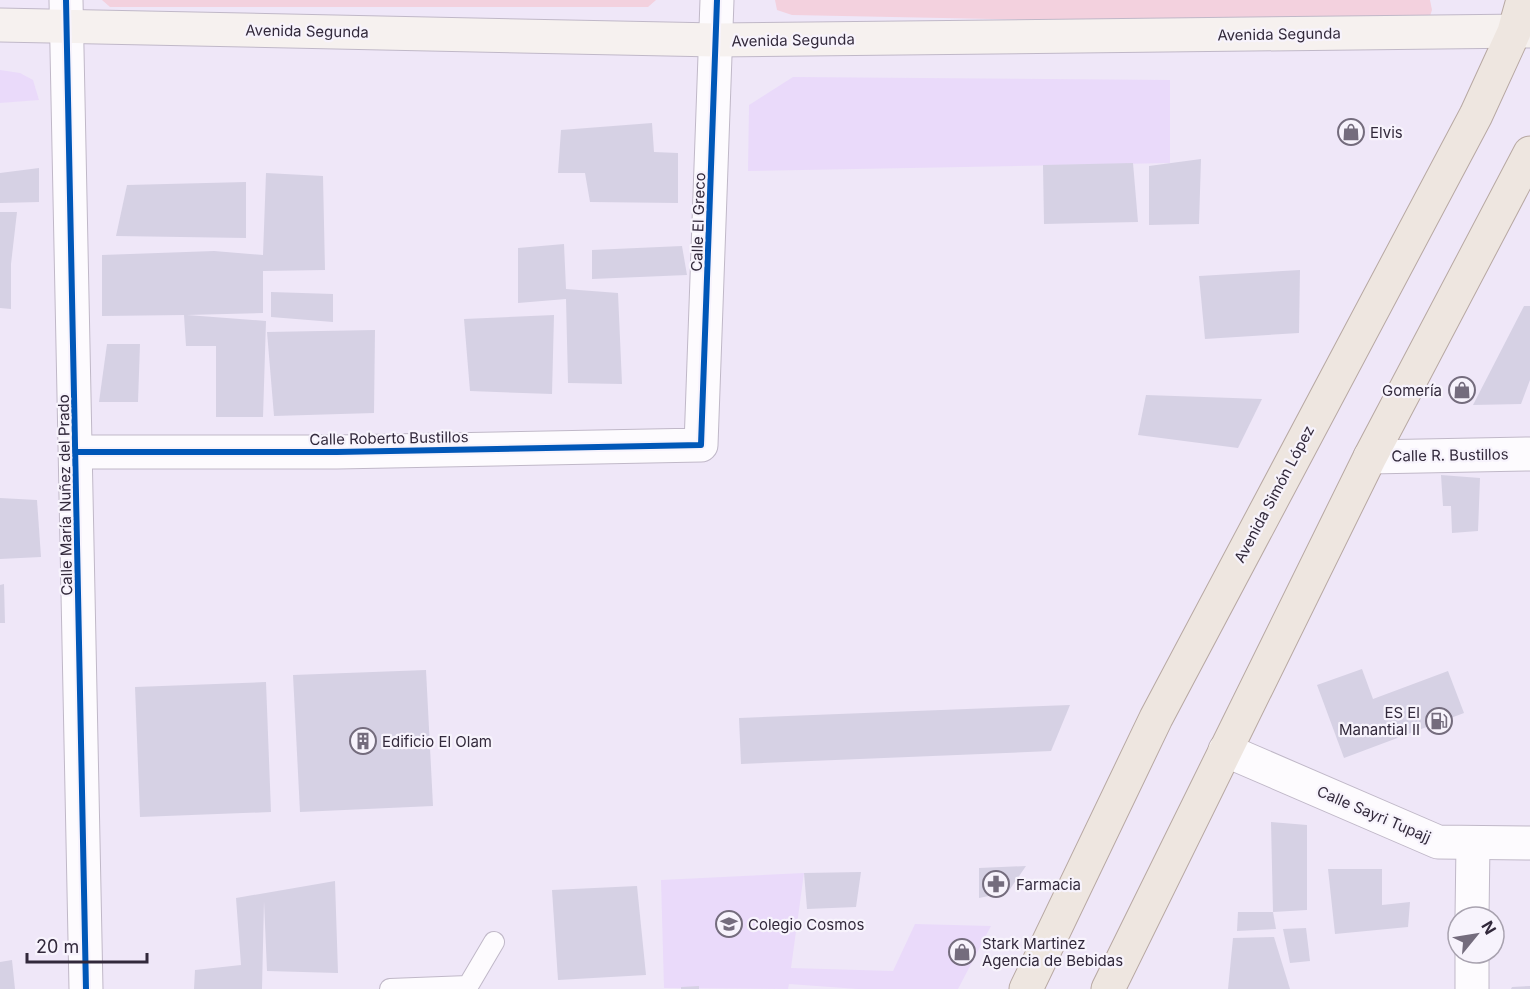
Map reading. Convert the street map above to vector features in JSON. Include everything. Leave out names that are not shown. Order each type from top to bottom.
[{"type":"main road","name":"Avenida Simón López","points":[[1026,989],[1156,718],[1522,31],[1523,0]]},
{"type":"main road","name":"Avenida Segunda","points":[[0,25],[66,12],[716,40],[1522,31]]},
{"type":"main road","points":[[1108,989],[1370,457],[1530,153]]},
{"type":"street","name":"Calle El Greco","points":[[701,445],[717,0]]},
{"type":"street","name":"Calle María Nuñez del Prado","points":[[66,12],[86,989]]},
{"type":"street","name":"Calle Roberto Bustillos","points":[[76,452],[338,452],[701,445]]},
{"type":"street","name":"Calle R. Bustillos","points":[[1370,457],[1530,454]]},
{"type":"street","name":"Calle Sayri Tupajj","points":[[1225,750],[1438,842],[1530,843]]},
{"type":"street","points":[[1472,905],[1473,844]]},
{"type":"street","points":[[1472,965],[1472,989]]},
{"type":"lane","points":[[390,989],[468,986],[494,942]]},
{"type":"shaded area","points":[[102,0],[656,0],[648,7],[110,7]]},
{"type":"shaded area","points":[[775,0],[1430,0],[1432,10],[1429,19],[1200,23],[792,15],[777,10]]},
{"type":"shaded area","points":[[0,70],[20,73],[33,80],[39,100],[0,103]]},
{"type":"shaded area","points":[[793,77],[1170,80],[1170,163],[748,171],[749,105]]},
{"type":"shaded area","name":"Colegio Cosmos","points":[[804,873],[791,968],[893,971],[915,924],[991,926],[958,989],[858,989],[789,984],[788,989],[664,988],[661,880]]},
{"type":"building","points":[[652,123],[654,152],[678,153],[678,203],[590,202],[585,173],[558,173],[561,130]]},
{"type":"building","points":[[1201,159],[1199,224],[1149,225],[1149,166]]},
{"type":"building","points":[[1133,163],[1138,222],[1044,224],[1043,165]]},
{"type":"building","points":[[39,168],[39,202],[0,203],[0,173]]},
{"type":"building","points":[[266,173],[323,176],[325,270],[263,271],[263,313],[187,315],[266,321],[263,417],[216,417],[216,346],[186,346],[184,315],[102,316],[102,255],[214,251],[263,255]]},
{"type":"building","points":[[246,182],[246,238],[116,236],[127,185]]},
{"type":"building","points":[[0,212],[17,212],[11,264],[11,309],[0,308]]},
{"type":"building","points":[[564,244],[566,289],[618,293],[622,384],[568,383],[566,299],[518,303],[518,248]]},
{"type":"building","points":[[682,246],[687,275],[592,279],[592,250]]},
{"type":"building","points":[[1300,270],[1299,333],[1205,339],[1199,276]]},
{"type":"building","points":[[271,292],[333,294],[333,322],[271,317]]},
{"type":"building","points":[[1524,306],[1530,306],[1530,380],[1521,404],[1473,405]]},
{"type":"building","points":[[554,315],[552,394],[470,391],[464,319]]},
{"type":"building","points":[[375,330],[374,413],[274,416],[267,332]]},
{"type":"building","points":[[107,344],[140,344],[138,402],[99,402]]},
{"type":"building","points":[[1146,395],[1262,399],[1238,448],[1138,435]]},
{"type":"building","points":[[1441,475],[1480,478],[1478,531],[1452,533],[1451,506],[1443,506]]},
{"type":"building","points":[[0,498],[37,500],[41,557],[0,559]]},
{"type":"building","points":[[4,584],[5,623],[0,623],[0,585]]},
{"type":"building","points":[[1362,669],[1373,699],[1448,671],[1464,713],[1344,758],[1317,685]]},
{"type":"building","name":"Edificio El Olam","points":[[426,670],[433,806],[300,812],[293,675]]},
{"type":"building","points":[[266,682],[271,812],[140,817],[135,687]]},
{"type":"building","points":[[1070,705],[1051,751],[741,764],[739,718]]},
{"type":"building","points":[[1271,822],[1307,825],[1307,910],[1273,912]]},
{"type":"building","name":"Farmacia","points":[[1026,866],[1008,892],[979,898],[979,868]]},
{"type":"building","points":[[1328,869],[1382,869],[1382,905],[1410,902],[1408,927],[1335,934]]},
{"type":"building","points":[[861,872],[856,907],[807,909],[804,873]]},
{"type":"building","points":[[335,881],[338,973],[267,971],[264,901],[262,989],[194,989],[195,970],[241,965],[236,898]]},
{"type":"building","points":[[637,886],[646,975],[558,980],[552,890]]},
{"type":"building","points":[[1238,912],[1273,912],[1276,929],[1237,931]]},
{"type":"building","points":[[1306,928],[1310,961],[1290,963],[1283,929]]},
{"type":"building","points":[[1274,937],[1290,989],[1228,989],[1233,938]]},
{"type":"building","points":[[12,960],[15,989],[0,989],[0,962]]},
{"type":"building","points":[[699,986],[699,989],[681,989],[681,987]]},
{"type":"building","points":[[1530,986],[1530,989],[1511,989],[1512,987]]},
{"type":"cycle path","points":[[66,0],[86,989]]},
{"type":"cycle path","points":[[76,452],[337,452],[701,445],[717,0]]},
{"type":"place","name":"Elvis","points":[[1351,132]]},
{"type":"place","name":"Gomería","points":[[1462,390]]},
{"type":"place","name":"ES El Manantial II","points":[[1439,721]]},
{"type":"place","name":"Edificio El Olam","points":[[363,741]]},
{"type":"place","name":"Farmacia","points":[[996,884]]},
{"type":"place","name":"Colegio Cosmos","points":[[729,924]]},
{"type":"place","name":"Stark Martinez Agencia de Bebidas","points":[[962,952]]}]
